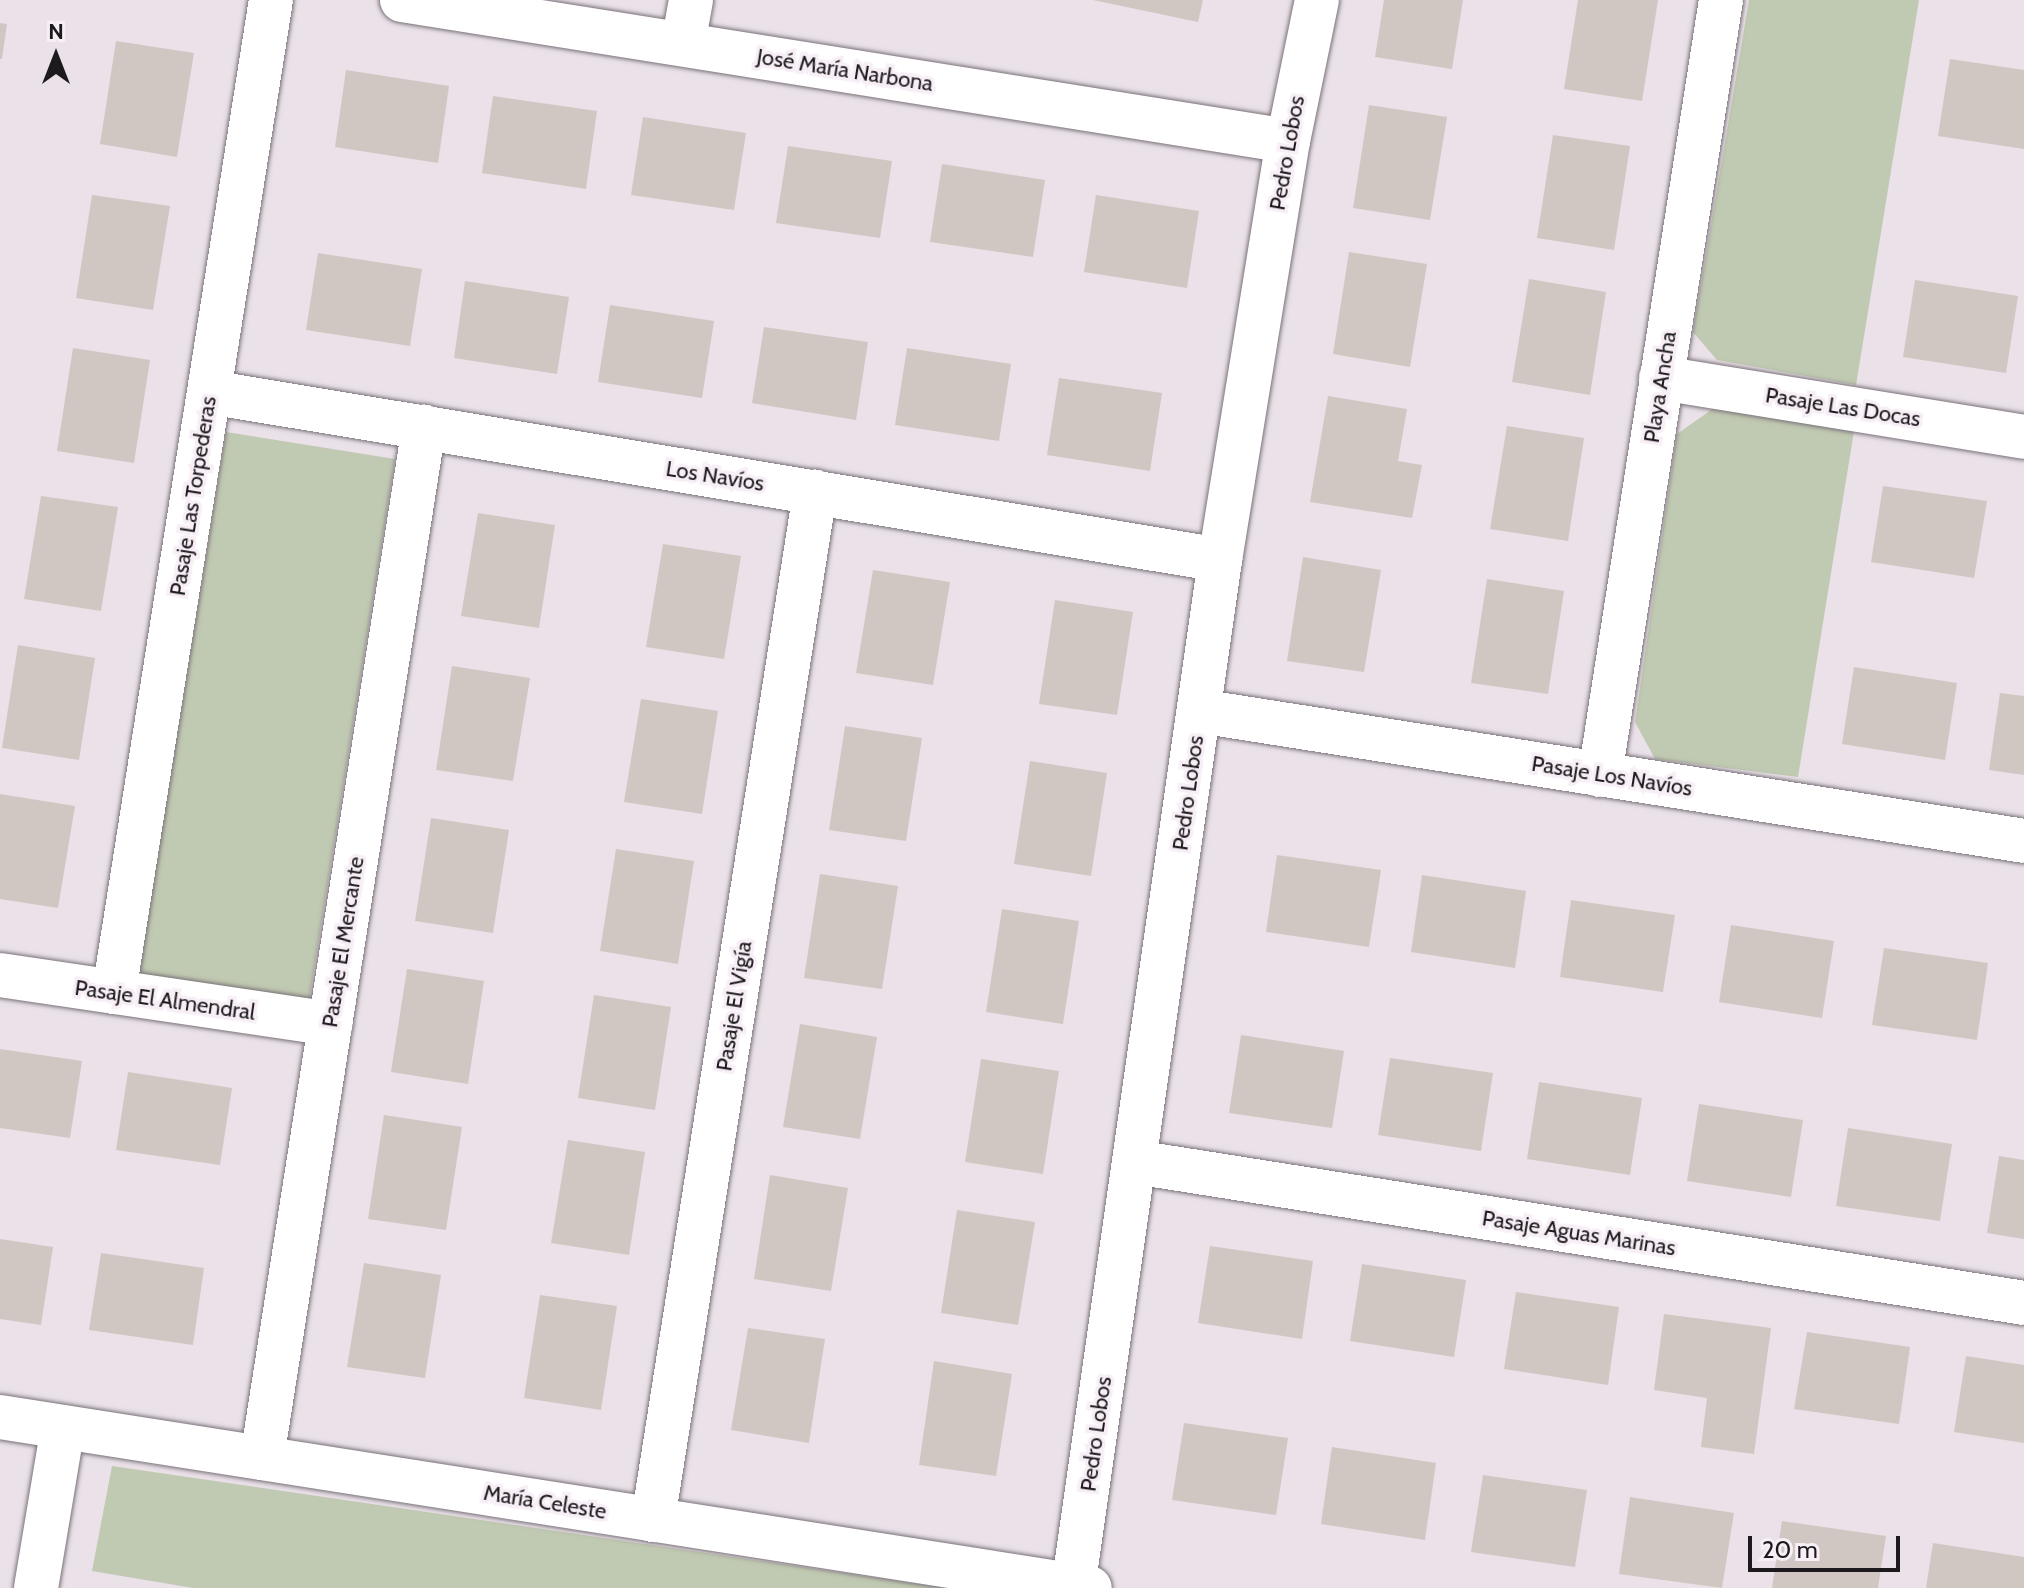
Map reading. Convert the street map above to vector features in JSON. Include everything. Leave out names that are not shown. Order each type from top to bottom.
[{"type":"street","name":"Pasaje Las Torpederas","points":[[114,992],[271,0]]},
{"type":"street","name":"José María Narbona","points":[[402,0],[1288,141]]},
{"type":"street","points":[[683,44],[691,0]]},
{"type":"street","name":"Pedro Lobos","points":[[1079,1587],[1220,560],[1288,141],[1317,0]]},
{"type":"street","name":"Playa Ancha","points":[[1600,775],[1721,0]]},
{"type":"street","name":"Pasaje Las Docas","points":[[1661,378],[2024,437]]},
{"type":"street","name":"Los Navíos","points":[[209,392],[1220,560]]},
{"type":"street","name":"Pasaje El Mercante","points":[[262,1458],[424,427]]},
{"type":"street","name":"Pasaje El Vigía","points":[[653,1520],[815,492]]},
{"type":"street","name":"Pasaje Los Navíos","points":[[1199,711],[2024,841]]},
{"type":"street","name":"Pasaje El Almendral","points":[[0,975],[330,1024]]},
{"type":"street","name":"Pasaje Aguas Marinas","points":[[1135,1162],[2024,1303]]},
{"type":"street","name":"María Celeste","points":[[0,1417],[1079,1587]]},
{"type":"street","points":[[36,1588],[63,1427]]},
{"type":"green space","points":[[1749,0],[1919,0],[1856,385],[1717,360],[1693,332]]},
{"type":"green space","points":[[1714,408],[1854,431],[1798,777],[1655,759],[1635,722],[1677,434]]},
{"type":"green space","points":[[226,432],[395,459],[309,1001],[139,974]]},
{"type":"green space","points":[[112,1466],[946,1588],[193,1588],[92,1571]]},
{"type":"building","points":[[1093,0],[1203,0],[1198,22]]},
{"type":"building","points":[[1384,0],[1463,0],[1452,69],[1375,57]]},
{"type":"building","points":[[1578,0],[1658,0],[1642,101],[1564,89]]},
{"type":"building","points":[[0,23],[7,24],[2,59],[0,59]]},
{"type":"building","points":[[116,41],[194,53],[177,157],[100,144]]},
{"type":"building","points":[[1950,59],[2024,70],[2024,149],[1938,136]]},
{"type":"building","points":[[346,70],[449,86],[438,163],[335,147]]},
{"type":"building","points":[[493,96],[597,111],[586,189],[482,173]]},
{"type":"building","points":[[1369,105],[1447,117],[1430,220],[1353,208]]},
{"type":"building","points":[[643,117],[746,133],[734,210],[631,195]]},
{"type":"building","points":[[1553,135],[1630,146],[1614,250],[1537,238]]},
{"type":"building","points":[[788,146],[892,161],[880,238],[776,223]]},
{"type":"building","points":[[942,164],[1045,180],[1033,257],[930,242]]},
{"type":"building","points":[[92,195],[170,206],[153,310],[76,298]]},
{"type":"building","points":[[1096,195],[1199,211],[1187,288],[1084,272]]},
{"type":"building","points":[[1349,252],[1427,264],[1410,367],[1333,354]]},
{"type":"building","points":[[318,253],[422,269],[410,346],[306,330]]},
{"type":"building","points":[[1529,279],[1606,292],[1590,395],[1512,382]]},
{"type":"building","points":[[1915,280],[2018,296],[2006,373],[1903,357]]},
{"type":"building","points":[[465,281],[569,297],[557,374],[454,358]]},
{"type":"building","points":[[610,305],[714,321],[702,398],[598,382]]},
{"type":"building","points":[[764,327],[868,342],[856,420],[752,403]]},
{"type":"building","points":[[73,348],[150,360],[134,463],[57,451]]},
{"type":"building","points":[[907,348],[1011,364],[999,441],[895,425]]},
{"type":"building","points":[[1059,378],[1162,393],[1150,471],[1047,455]]},
{"type":"building","points":[[1328,396],[1407,409],[1398,461],[1422,465],[1412,518],[1310,502]]},
{"type":"building","points":[[1507,426],[1584,438],[1568,541],[1490,529]]},
{"type":"building","points":[[1883,486],[1987,501],[1974,578],[1871,562]]},
{"type":"building","points":[[41,496],[118,507],[101,611],[24,599]]},
{"type":"building","points":[[478,513],[555,525],[539,628],[461,616]]},
{"type":"building","points":[[663,544],[741,556],[724,659],[646,647]]},
{"type":"building","points":[[1303,557],[1381,570],[1364,672],[1287,661]]},
{"type":"building","points":[[873,570],[950,582],[933,685],[856,673]]},
{"type":"building","points":[[1487,579],[1564,591],[1548,694],[1471,683]]},
{"type":"building","points":[[1055,600],[1133,612],[1117,715],[1039,704]]},
{"type":"building","points":[[18,645],[95,658],[79,760],[2,748]]},
{"type":"building","points":[[452,666],[530,678],[513,781],[436,770]]},
{"type":"building","points":[[1854,667],[1957,683],[1945,760],[1842,744]]},
{"type":"building","points":[[2000,693],[2024,696],[2024,775],[1989,770]]},
{"type":"building","points":[[641,699],[718,711],[702,814],[624,802]]},
{"type":"building","points":[[845,726],[922,738],[906,841],[829,830]]},
{"type":"building","points":[[1030,761],[1107,773],[1091,876],[1014,864]]},
{"type":"building","points":[[0,794],[75,806],[58,908],[0,899]]},
{"type":"building","points":[[431,818],[509,830],[493,933],[415,921]]},
{"type":"building","points":[[616,849],[694,861],[678,964],[600,951]]},
{"type":"building","points":[[1277,855],[1381,870],[1369,947],[1266,932]]},
{"type":"building","points":[[820,874],[898,886],[882,989],[804,978]]},
{"type":"building","points":[[1422,875],[1526,891],[1515,968],[1411,952]]},
{"type":"building","points":[[1571,900],[1675,915],[1663,992],[1560,977]]},
{"type":"building","points":[[1002,909],[1079,921],[1063,1024],[986,1012]]},
{"type":"building","points":[[1731,925],[1834,941],[1822,1018],[1719,1002]]},
{"type":"building","points":[[1884,948],[1988,963],[1977,1040],[1872,1025]]},
{"type":"building","points":[[407,969],[484,981],[468,1084],[391,1072]]},
{"type":"building","points":[[594,995],[671,1007],[655,1110],[578,1098]]},
{"type":"building","points":[[800,1024],[877,1037],[860,1139],[783,1127]]},
{"type":"building","points":[[1241,1035],[1344,1051],[1332,1128],[1229,1113]]},
{"type":"building","points":[[0,1049],[82,1061],[70,1138],[0,1128]]},
{"type":"building","points":[[1390,1058],[1493,1073],[1481,1151],[1378,1135]]},
{"type":"building","points":[[981,1059],[1059,1071],[1043,1174],[965,1162]]},
{"type":"building","points":[[128,1072],[232,1088],[220,1165],[116,1150]]},
{"type":"building","points":[[1539,1082],[1642,1098],[1630,1175],[1527,1159]]},
{"type":"building","points":[[1699,1104],[1803,1120],[1791,1197],[1687,1181]]},
{"type":"building","points":[[384,1115],[462,1127],[446,1230],[368,1219]]},
{"type":"building","points":[[1848,1128],[1952,1144],[1940,1221],[1836,1206]]},
{"type":"building","points":[[568,1140],[645,1152],[629,1255],[551,1243]]},
{"type":"building","points":[[1999,1156],[2024,1160],[2024,1239],[1987,1233]]},
{"type":"building","points":[[770,1175],[848,1188],[831,1291],[754,1279]]},
{"type":"building","points":[[957,1210],[1035,1222],[1018,1325],[941,1313]]},
{"type":"building","points":[[0,1239],[53,1247],[41,1325],[0,1319]]},
{"type":"building","points":[[1210,1246],[1313,1261],[1302,1339],[1198,1323]]},
{"type":"building","points":[[101,1253],[204,1268],[193,1345],[89,1330]]},
{"type":"building","points":[[364,1263],[441,1275],[425,1378],[347,1367]]},
{"type":"building","points":[[1362,1264],[1466,1280],[1454,1357],[1350,1341]]},
{"type":"building","points":[[1516,1292],[1619,1307],[1608,1385],[1504,1369]]},
{"type":"building","points":[[540,1295],[617,1306],[601,1410],[524,1398]]},
{"type":"building","points":[[1664,1314],[1771,1328],[1754,1454],[1701,1447],[1707,1398],[1654,1390]]},
{"type":"building","points":[[748,1328],[825,1339],[809,1443],[731,1430]]},
{"type":"building","points":[[1807,1332],[1910,1347],[1899,1424],[1794,1409]]},
{"type":"building","points":[[1966,1356],[2024,1365],[2024,1443],[1954,1432]]},
{"type":"building","points":[[934,1361],[1012,1374],[996,1476],[919,1465]]},
{"type":"building","points":[[1184,1423],[1288,1438],[1276,1515],[1172,1500]]},
{"type":"building","points":[[1332,1447],[1436,1463],[1425,1540],[1321,1524]]},
{"type":"building","points":[[1483,1475],[1587,1490],[1575,1567],[1471,1552]]},
{"type":"building","points":[[1630,1497],[1734,1513],[1722,1588],[1619,1574]]},
{"type":"building","points":[[1782,1521],[1886,1536],[1878,1588],[1772,1588]]},
{"type":"building","points":[[1933,1543],[2024,1557],[2024,1588],[1926,1588]]}]
